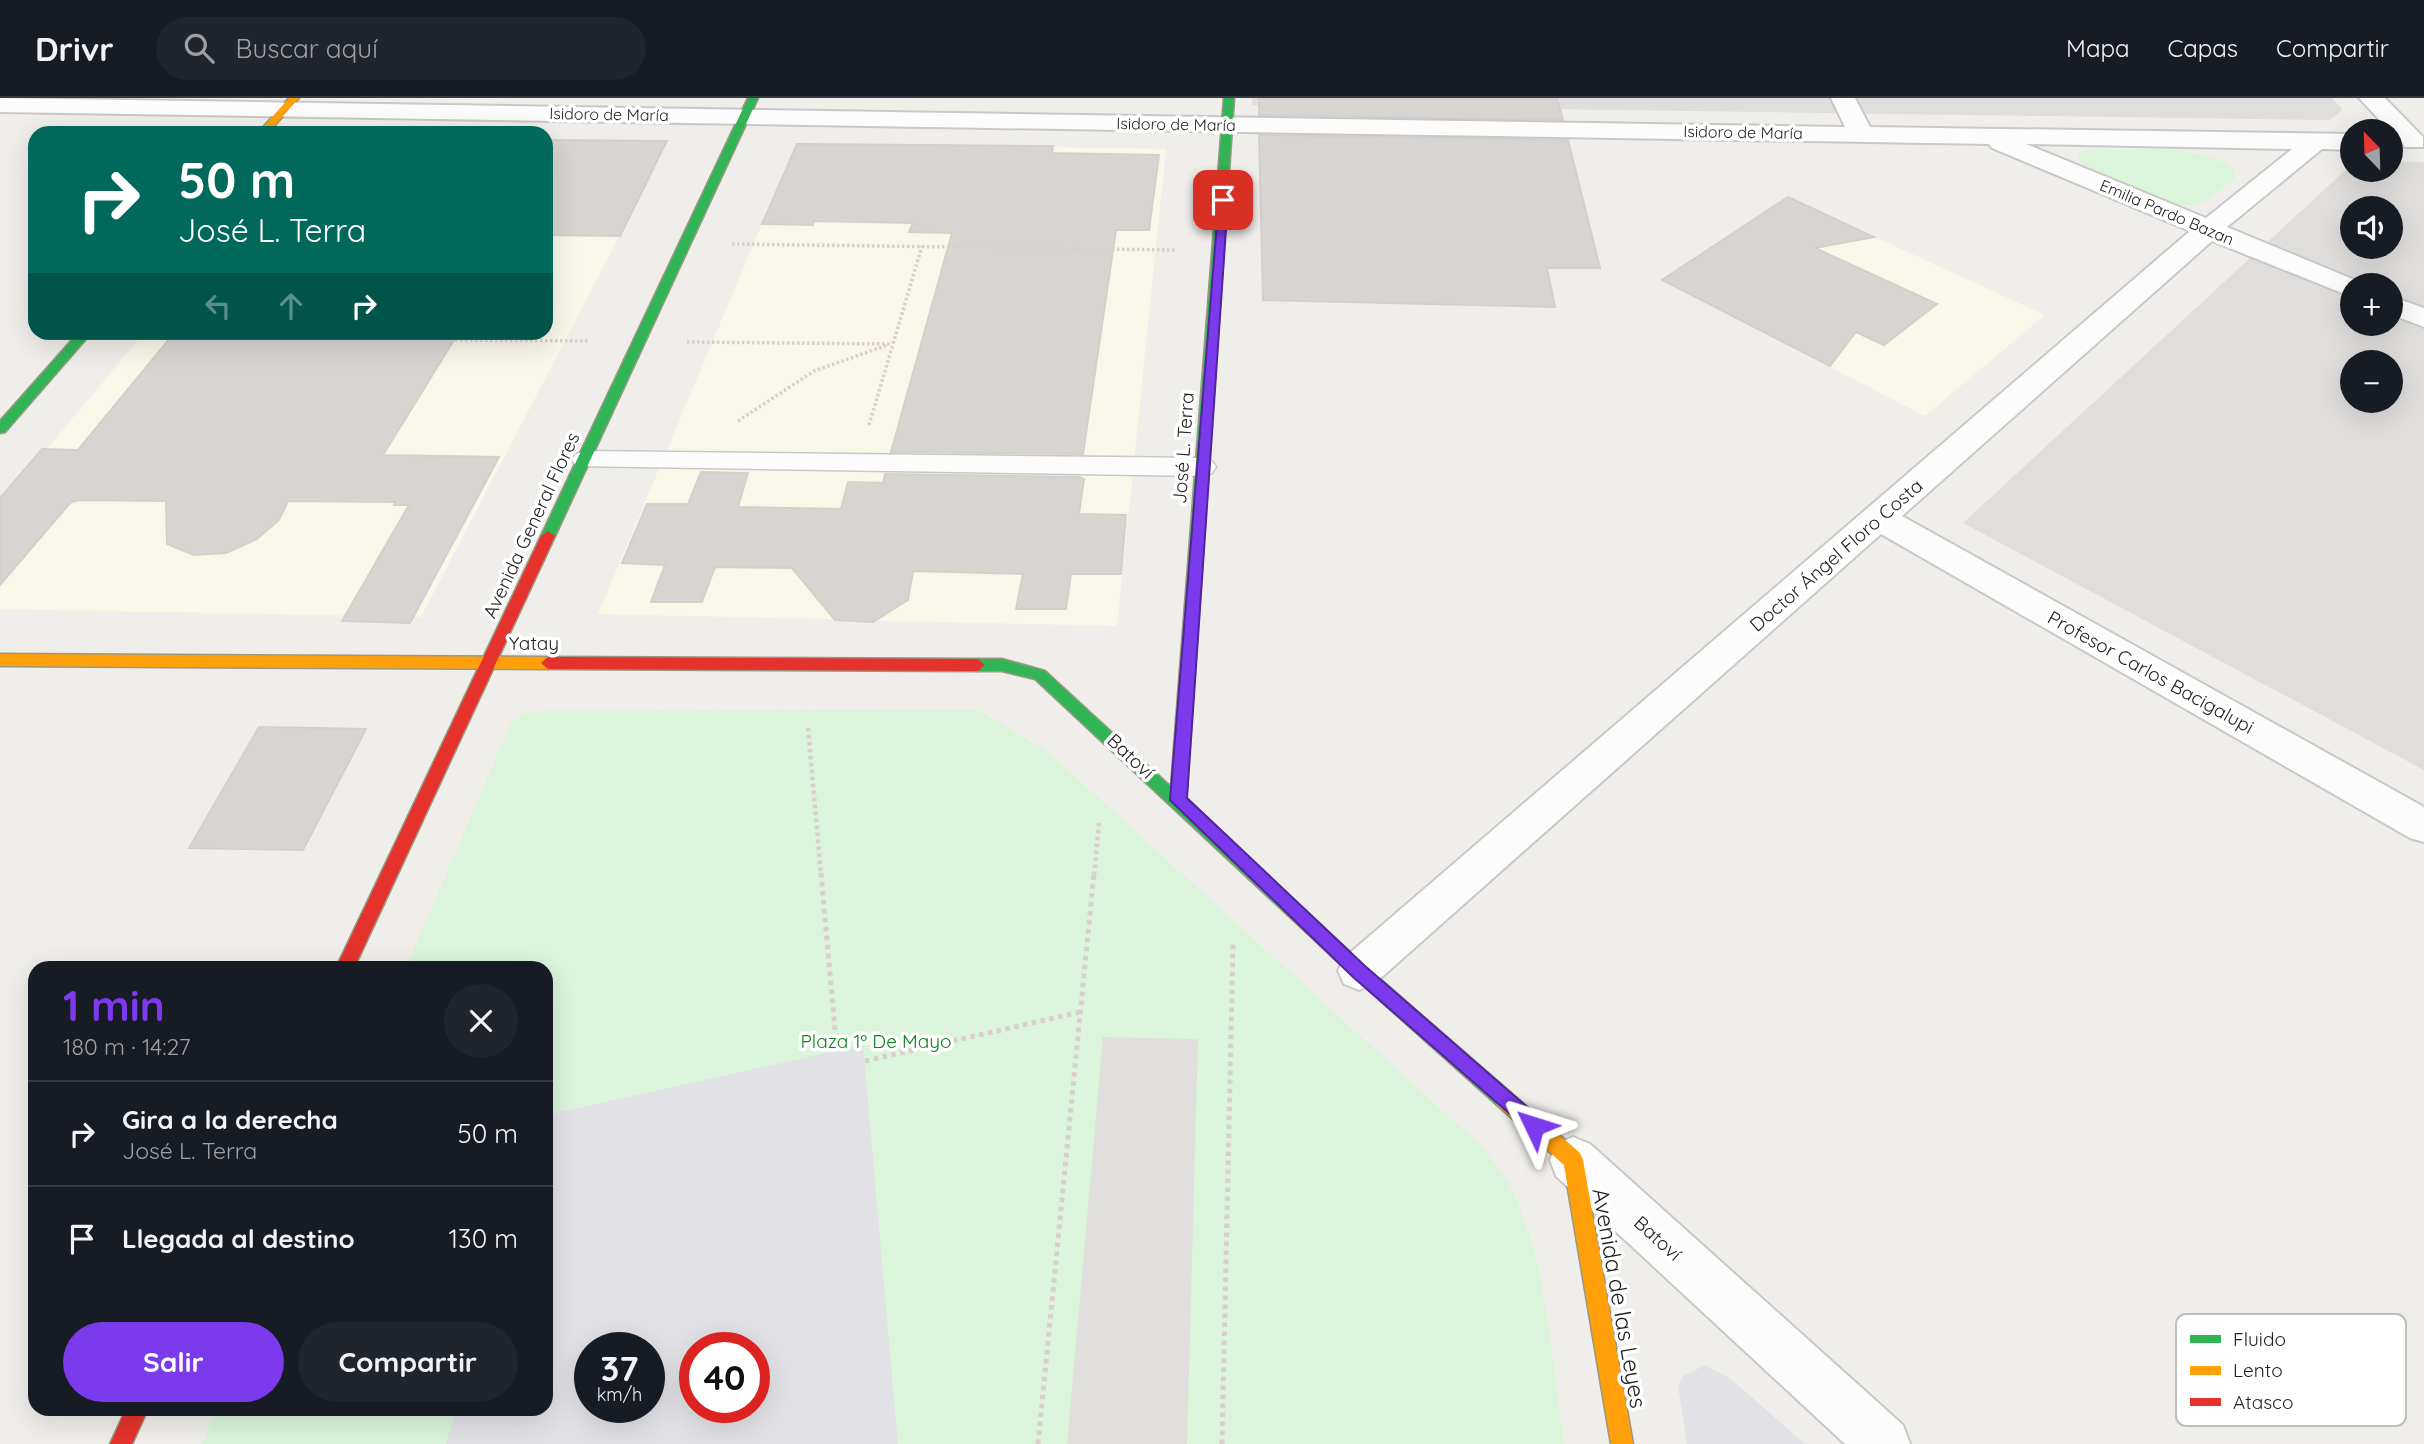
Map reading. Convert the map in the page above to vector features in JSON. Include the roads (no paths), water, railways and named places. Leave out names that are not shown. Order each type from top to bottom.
[{"type":"street","name":"José L. Terra","points":[[1178,800],[1229,98]]},
{"type":"street","points":[[1843,98],[1861,133]]},
{"type":"street","points":[[2371,98],[2409,142]]},
{"type":"street","points":[[269,126],[288,104]]},
{"type":"street","name":"Isidoro de María","points":[[0,105],[749,107],[1228,125],[2340,142]]},
{"type":"street","name":"Avenida General Flores","points":[[348,961],[490,664],[749,107]]},
{"type":"street","name":"Emilia Pardo Bazan","points":[[1983,136],[2340,284]]},
{"type":"street","name":"Doctor Ángel Floro Costa","points":[[1359,971],[2208,230],[2315,142]]},
{"type":"street","points":[[2403,309],[2424,318]]},
{"type":"street","points":[[0,429],[79,340]]},
{"type":"street","name":"Profesor Carlos Bacigalupi","points":[[1879,518],[2424,825]]},
{"type":"street","name":"Yatay","points":[[0,660],[1002,665],[1040,675],[1061,691]]},
{"type":"street","name":"Batoví","points":[[1061,691],[1359,971],[1573,1160],[1884,1444]]},
{"type":"street","name":"Avenida de las Leyes","points":[[1573,1160],[1622,1444]]},
{"type":"street","points":[[121,1444],[134,1416]]},
{"type":"lane","points":[[585,460],[1203,467]]},
{"type":"park label","name":"Plaza 1º De Mayo","points":[[876,1041]]}]
